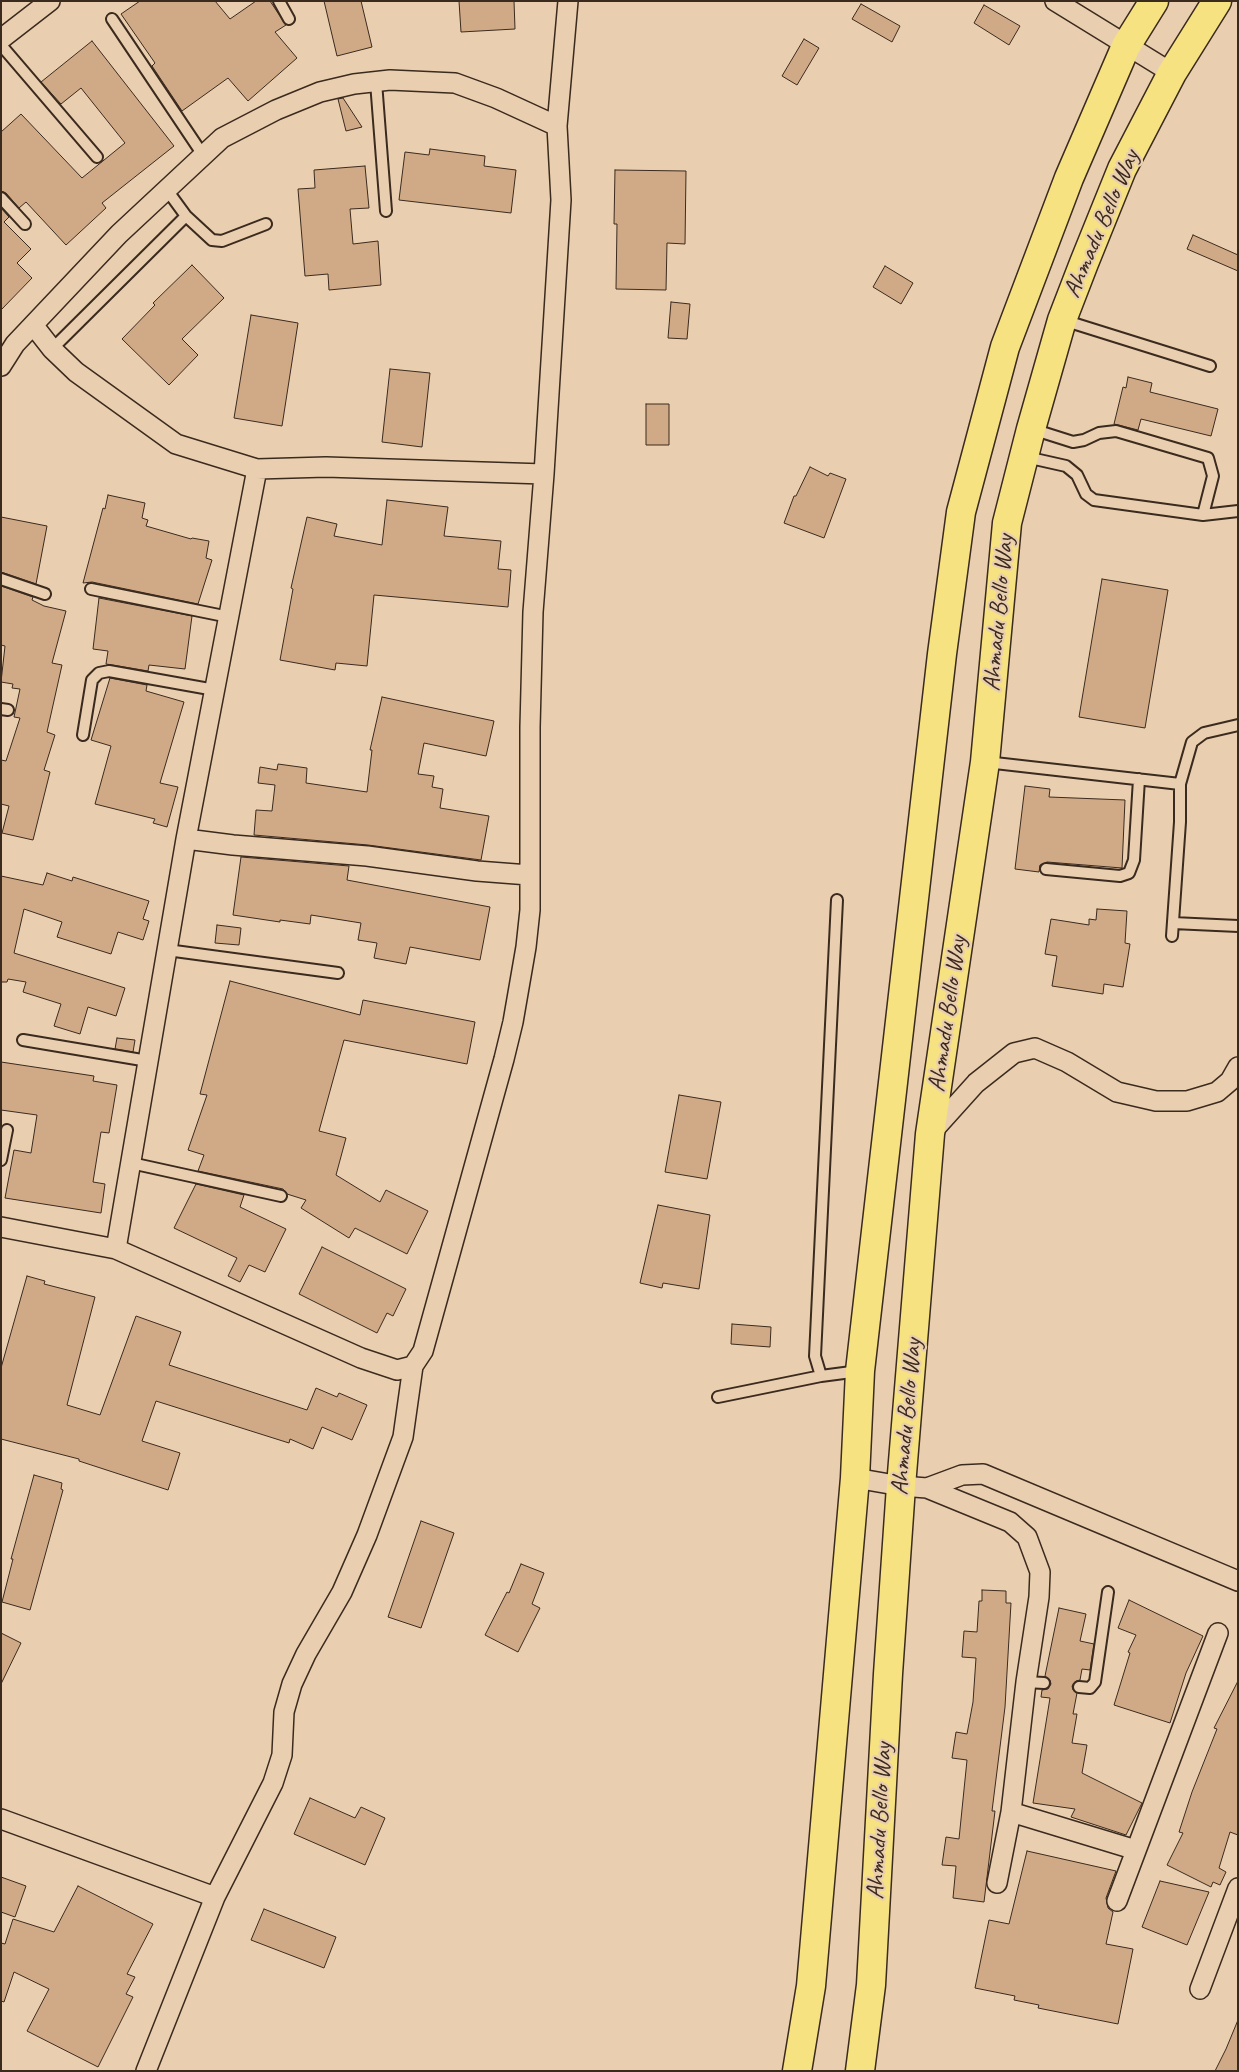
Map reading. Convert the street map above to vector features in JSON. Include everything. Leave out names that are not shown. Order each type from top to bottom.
[{"type":"main road","name":"Ahmadu Bello Way","points":[[797,2071],[811,1986],[855,1478],[860,1371],[942,654],[961,512],[1005,347],[1069,178],[1126,46],[1154,1]]},
{"type":"main road","name":"Ahmadu Bello Way","points":[[860,2071],[871,1985],[888,1674],[901,1486],[930,1134],[985,762],[1007,523],[1062,320],[1122,169],[1172,73],[1217,1]]},
{"type":"street","points":[[1,39],[50,1]]},
{"type":"street","points":[[146,2071],[214,1897],[273,1783],[282,1754],[284,1712],[292,1684],[306,1654],[342,1592],[367,1535],[403,1437],[413,1366],[423,1350],[511,1031],[526,947],[530,910],[533,612],[544,474],[561,200],[557,126],[568,1]]},
{"type":"street","points":[[1055,1],[1172,73]]},
{"type":"street","points":[[1,366],[16,344],[118,234],[222,138],[276,110],[320,92],[354,84],[390,80],[455,83],[496,98],[557,126]]},
{"type":"street","points":[[34,326],[52,349],[76,372],[176,444],[257,469],[326,467],[544,474]]},
{"type":"street","points":[[116,1249],[186,839],[257,469]]},
{"type":"street","points":[[186,839],[233,845],[367,856],[477,871],[529,875]]},
{"type":"street","points":[[930,1134],[976,1083],[1014,1053],[1035,1048],[1066,1062],[1117,1092],[1156,1101],[1187,1101],[1217,1092],[1230,1081],[1238,1068]]},
{"type":"street","points":[[1,1228],[116,1249],[361,1358],[397,1370],[413,1366]]},
{"type":"street","points":[[928,1488],[962,1476],[983,1474],[1238,1581]]},
{"type":"street","points":[[855,1478],[901,1486],[928,1488],[1010,1522],[1028,1537],[1040,1572],[1035,1682],[997,1883]]},
{"type":"street","points":[[1117,1901],[1218,1634]]},
{"type":"street","points":[[1010,1812],[1136,1850]]},
{"type":"street","points":[[1,1819],[214,1897]]},
{"type":"street","points":[[1200,1989],[1238,1888]]},
{"type":"lane","points":[[279,1],[289,19]]},
{"type":"lane","points":[[112,19],[204,155]]},
{"type":"lane","points":[[1,45],[97,157]]},
{"type":"lane","points":[[376,82],[386,211]]},
{"type":"lane","points":[[167,190],[186,216],[212,240],[222,241],[266,224]]},
{"type":"lane","points":[[1,198],[25,224]]},
{"type":"lane","points":[[52,349],[186,216]]},
{"type":"lane","points":[[1062,320],[1210,366]]},
{"type":"lane","points":[[1031,429],[1073,442],[1084,440],[1099,433],[1116,431],[1208,458],[1213,476],[1203,515]]},
{"type":"lane","points":[[1024,456],[1066,466],[1077,475],[1086,494],[1094,500],[1203,515],[1238,511]]},
{"type":"lane","points":[[1,579],[45,594]]},
{"type":"lane","points":[[91,589],[229,617]]},
{"type":"lane","points":[[83,734],[92,680],[99,673],[110,671],[214,690]]},
{"type":"lane","points":[[1172,936],[1180,822],[1180,784],[1192,742],[1204,733],[1238,725]]},
{"type":"lane","points":[[985,762],[1180,784]]},
{"type":"lane","points":[[1046,869],[1120,876],[1129,873],[1134,860],[1139,779]]},
{"type":"lane","points":[[821,1376],[815,1356],[837,900]]},
{"type":"lane","points":[[1173,923],[1238,926]]},
{"type":"lane","points":[[167,950],[338,973]]},
{"type":"lane","points":[[23,1040],[148,1061]]},
{"type":"lane","points":[[1,1160],[7,1130]]},
{"type":"lane","points":[[131,1163],[281,1196]]},
{"type":"lane","points":[[718,1397],[821,1376],[860,1371]]},
{"type":"lane","points":[[1078,1687],[1090,1688],[1095,1682],[1108,1592]]},
{"type":"building","points":[[140,1],[215,1],[230,19],[256,1],[270,1],[286,25],[275,32],[297,58],[248,101],[228,78],[182,111],[152,66],[155,63],[121,14]]},
{"type":"building","points":[[324,1],[361,1],[372,47],[337,56]]},
{"type":"building","points":[[459,1],[514,1],[515,29],[461,32]]},
{"type":"building","points":[[861,4],[900,26],[892,42],[852,19]]},
{"type":"building","points":[[984,5],[1020,26],[1009,45],[974,23]]},
{"type":"building","points":[[804,39],[819,48],[797,85],[782,76]]},
{"type":"building","points":[[92,41],[174,146],[102,203],[106,208],[66,245],[26,202],[19,208],[6,193],[1,191],[1,132],[21,114],[82,178],[125,143],[81,88],[61,104],[41,82]]},
{"type":"building","points":[[343,98],[362,127],[346,131],[338,99]]},
{"type":"building","points":[[430,149],[485,156],[484,166],[516,170],[511,213],[399,200],[405,152],[429,155]]},
{"type":"building","points":[[365,166],[369,208],[350,209],[353,244],[378,241],[381,285],[329,290],[328,274],[305,276],[298,189],[315,188],[314,170]]},
{"type":"building","points":[[615,170],[686,171],[685,244],[667,243],[666,290],[616,289],[617,224],[614,224]]},
{"type":"building","points":[[1,208],[9,217],[4,222],[31,249],[17,263],[32,278],[1,310]]},
{"type":"building","points":[[1193,235],[1238,255],[1238,271],[1187,249]]},
{"type":"building","points":[[192,265],[224,298],[182,339],[198,355],[169,385],[122,339],[155,305],[153,303]]},
{"type":"building","points":[[885,266],[913,283],[901,304],[873,287]]},
{"type":"building","points":[[671,302],[690,304],[687,339],[668,338]]},
{"type":"building","points":[[251,315],[298,323],[282,426],[234,418]]},
{"type":"building","points":[[390,369],[430,373],[422,447],[382,442]]},
{"type":"building","points":[[1128,377],[1152,383],[1150,392],[1218,409],[1211,436],[1141,419],[1138,430],[1114,424],[1123,387],[1126,388]]},
{"type":"building","points":[[646,404],[669,404],[669,445],[646,445]]},
{"type":"building","points":[[810,467],[828,476],[830,473],[846,479],[824,538],[784,523],[794,496],[796,496]]},
{"type":"building","points":[[108,495],[145,503],[142,518],[148,520],[146,526],[191,539],[209,541],[206,558],[212,560],[198,604],[92,582],[83,583]]},
{"type":"building","points":[[387,500],[448,507],[444,536],[501,541],[498,569],[511,570],[508,607],[374,595],[367,666],[336,663],[335,670],[280,660],[293,589],[291,588],[307,517],[337,524],[334,536],[382,545]]},
{"type":"building","points":[[1,517],[47,526],[36,584],[1,572]]},
{"type":"building","points":[[1102,579],[1168,590],[1145,728],[1079,717]]},
{"type":"building","points":[[1,586],[33,597],[32,600],[44,606],[66,611],[52,663],[62,665],[47,732],[55,735],[44,770],[50,772],[33,840],[2,833],[9,806],[1,804],[1,760],[6,761],[20,718],[14,717],[20,689],[12,688],[13,684],[1,682],[5,646],[1,645]]},
{"type":"building","points":[[99,598],[192,616],[185,669],[149,665],[148,671],[106,664],[108,651],[93,649]]},
{"type":"building","points":[[110,678],[147,685],[146,691],[184,702],[160,783],[178,787],[167,827],[153,823],[155,819],[95,804],[111,746],[91,740]]},
{"type":"building","points":[[382,697],[494,721],[486,756],[424,743],[418,774],[434,776],[432,787],[443,789],[440,808],[489,816],[481,860],[368,845],[254,835],[256,810],[272,811],[275,785],[258,783],[260,767],[277,770],[278,764],[307,768],[306,783],[367,792],[372,750],[370,750]]},
{"type":"building","points":[[1025,786],[1050,789],[1049,797],[1125,800],[1122,868],[1047,862],[1040,865],[1039,872],[1015,869]]},
{"type":"building","points":[[241,857],[349,866],[347,880],[490,907],[480,960],[410,947],[406,964],[374,958],[377,943],[358,940],[361,923],[311,915],[310,924],[233,915]]},
{"type":"building","points":[[47,873],[72,881],[73,877],[149,901],[143,919],[149,921],[143,940],[118,932],[111,954],[57,937],[62,922],[24,909],[14,953],[125,988],[116,1016],[88,1007],[80,1034],[54,1026],[61,1004],[23,992],[26,982],[8,979],[7,982],[1,982],[1,876],[43,885]]},
{"type":"building","points":[[1097,909],[1127,911],[1125,943],[1130,944],[1123,987],[1104,984],[1103,994],[1052,986],[1057,956],[1045,954],[1051,919],[1089,925],[1089,919],[1096,920]]},
{"type":"building","points":[[217,925],[241,928],[239,945],[215,943]]},
{"type":"building","points":[[230,981],[360,1015],[363,1000],[475,1022],[467,1064],[344,1040],[319,1131],[346,1138],[336,1175],[380,1202],[386,1190],[428,1211],[407,1254],[355,1228],[349,1238],[301,1208],[306,1200],[287,1194],[283,1189],[198,1171],[204,1155],[188,1150],[207,1095],[200,1094]]},
{"type":"building","points":[[117,1038],[135,1040],[133,1052],[115,1049]]},
{"type":"building","points":[[1,1062],[94,1076],[93,1081],[117,1085],[109,1133],[101,1132],[93,1182],[105,1184],[101,1213],[5,1198],[14,1150],[31,1153],[37,1115],[1,1110]]},
{"type":"building","points":[[679,1095],[721,1102],[707,1179],[665,1172]]},
{"type":"building","points":[[196,1184],[244,1195],[240,1207],[286,1229],[265,1272],[249,1265],[240,1282],[228,1276],[237,1258],[174,1228]]},
{"type":"building","points":[[658,1205],[710,1215],[699,1289],[663,1283],[662,1288],[640,1283]]},
{"type":"building","points":[[322,1247],[406,1289],[393,1316],[387,1313],[377,1333],[299,1294]]},
{"type":"building","points":[[27,1276],[45,1281],[44,1284],[95,1297],[67,1405],[100,1415],[136,1316],[181,1332],[169,1365],[307,1410],[316,1388],[337,1397],[339,1393],[367,1405],[352,1440],[322,1427],[313,1449],[290,1439],[289,1443],[156,1401],[142,1441],[180,1453],[168,1490],[79,1461],[79,1459],[1,1439],[1,1368]]},
{"type":"building","points":[[732,1324],[771,1327],[770,1347],[731,1344]]},
{"type":"building","points":[[34,1475],[62,1483],[61,1489],[63,1490],[30,1610],[2,1602],[13,1559],[11,1559]]},
{"type":"building","points":[[421,1521],[454,1533],[421,1628],[388,1617]]},
{"type":"building","points":[[521,1564],[544,1573],[532,1604],[540,1608],[518,1652],[485,1635],[507,1592],[509,1593]]},
{"type":"building","points":[[982,1590],[1006,1591],[1006,1603],[1011,1603],[1005,1707],[992,1811],[995,1811],[984,1902],[953,1898],[956,1866],[942,1865],[946,1837],[959,1839],[967,1760],[952,1758],[956,1732],[967,1734],[973,1702],[976,1658],[962,1657],[964,1631],[977,1632],[979,1601],[982,1601]]},
{"type":"building","points":[[1129,1600],[1203,1636],[1186,1673],[1170,1723],[1114,1705],[1130,1653],[1128,1652],[1136,1635],[1118,1628]]},
{"type":"building","points":[[1059,1608],[1086,1614],[1080,1641],[1094,1644],[1090,1670],[1082,1669],[1080,1680],[1076,1681],[1072,1686],[1073,1690],[1077,1693],[1073,1714],[1077,1714],[1072,1743],[1087,1745],[1082,1773],[1142,1803],[1126,1835],[1071,1817],[1075,1809],[1033,1803],[1050,1698],[1041,1697],[1042,1690],[1048,1689],[1051,1684],[1050,1680],[1045,1676]]},
{"type":"building","points":[[1,1633],[21,1643],[1,1684]]},
{"type":"building","points":[[1238,1681],[1238,1835],[1230,1832],[1219,1868],[1226,1872],[1220,1885],[1213,1882],[1211,1887],[1167,1865],[1183,1833],[1179,1832],[1192,1792],[1217,1729],[1214,1728]]},
{"type":"building","points":[[310,1798],[355,1818],[361,1807],[385,1818],[365,1865],[294,1834]]},
{"type":"building","points":[[1027,1851],[1116,1871],[1106,1898],[1108,1908],[1113,1912],[1106,1944],[1133,1949],[1118,2024],[1038,2008],[1039,2005],[1014,2000],[1015,1996],[975,1988],[989,1920],[1009,1924]]},
{"type":"building","points":[[1,1877],[26,1886],[15,1917],[1,1912]]},
{"type":"building","points":[[1160,1881],[1209,1892],[1187,1945],[1142,1927]]},
{"type":"building","points":[[78,1886],[153,1924],[127,1974],[135,1977],[126,1994],[133,1997],[98,2067],[27,2031],[49,1989],[14,1972],[4,2002],[1,2001],[1,1943],[5,1944],[13,1919],[54,1932]]},
{"type":"building","points":[[264,1909],[336,1937],[324,1968],[251,1940]]},
{"type":"building","points":[[1238,2020],[1238,2071],[1215,2071],[1226,2049]]}]
